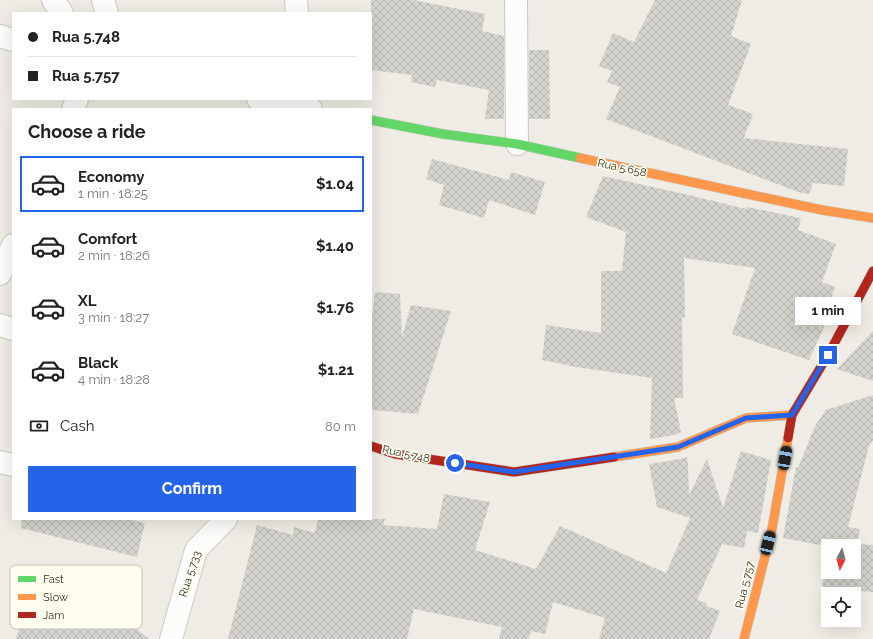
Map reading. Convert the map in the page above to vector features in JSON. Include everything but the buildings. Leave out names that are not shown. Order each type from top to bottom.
[{"type":"street","points":[[53,0],[61,12]]},
{"type":"street","points":[[104,0],[107,12]]},
{"type":"street","points":[[296,0],[297,12]]},
{"type":"street","points":[[516,0],[517,144]]},
{"type":"street","points":[[0,36],[12,40]]},
{"type":"street","points":[[266,100],[304,105]]},
{"type":"street","name":"Rua 5.658","points":[[372,120],[443,134],[517,144],[622,168],[822,210],[873,218]]},
{"type":"street","points":[[0,274],[12,247]]},
{"type":"street","name":"Rua 5.757","points":[[744,639],[772,529],[792,415],[828,355],[873,271]]},
{"type":"street","points":[[0,325],[12,329]]},
{"type":"street","name":"Rua 5.748","points":[[372,446],[395,454],[514,472],[678,447],[746,418],[792,415]]},
{"type":"street","points":[[372,457],[395,454]]},
{"type":"street","points":[[0,462],[12,465]]},
{"type":"street","name":"Rua 5.733","points":[[171,639],[196,550],[218,520]]},
{"type":"traffic: fast","points":[[372,120],[443,134],[517,144],[580,158]]},
{"type":"traffic: slow","points":[[580,158],[822,210],[873,218]]},
{"type":"traffic: slow","points":[[614,457],[678,447],[746,418],[792,415]]},
{"type":"traffic: slow","points":[[744,639],[772,529],[788,438]]},
{"type":"traffic: jam","points":[[788,438],[792,415],[828,355],[873,271]]},
{"type":"traffic: jam","points":[[372,446],[395,454],[514,472],[614,457]]},
{"type":"route","points":[[455,463],[514,472],[678,447],[746,418],[792,415],[828,355]]}]
